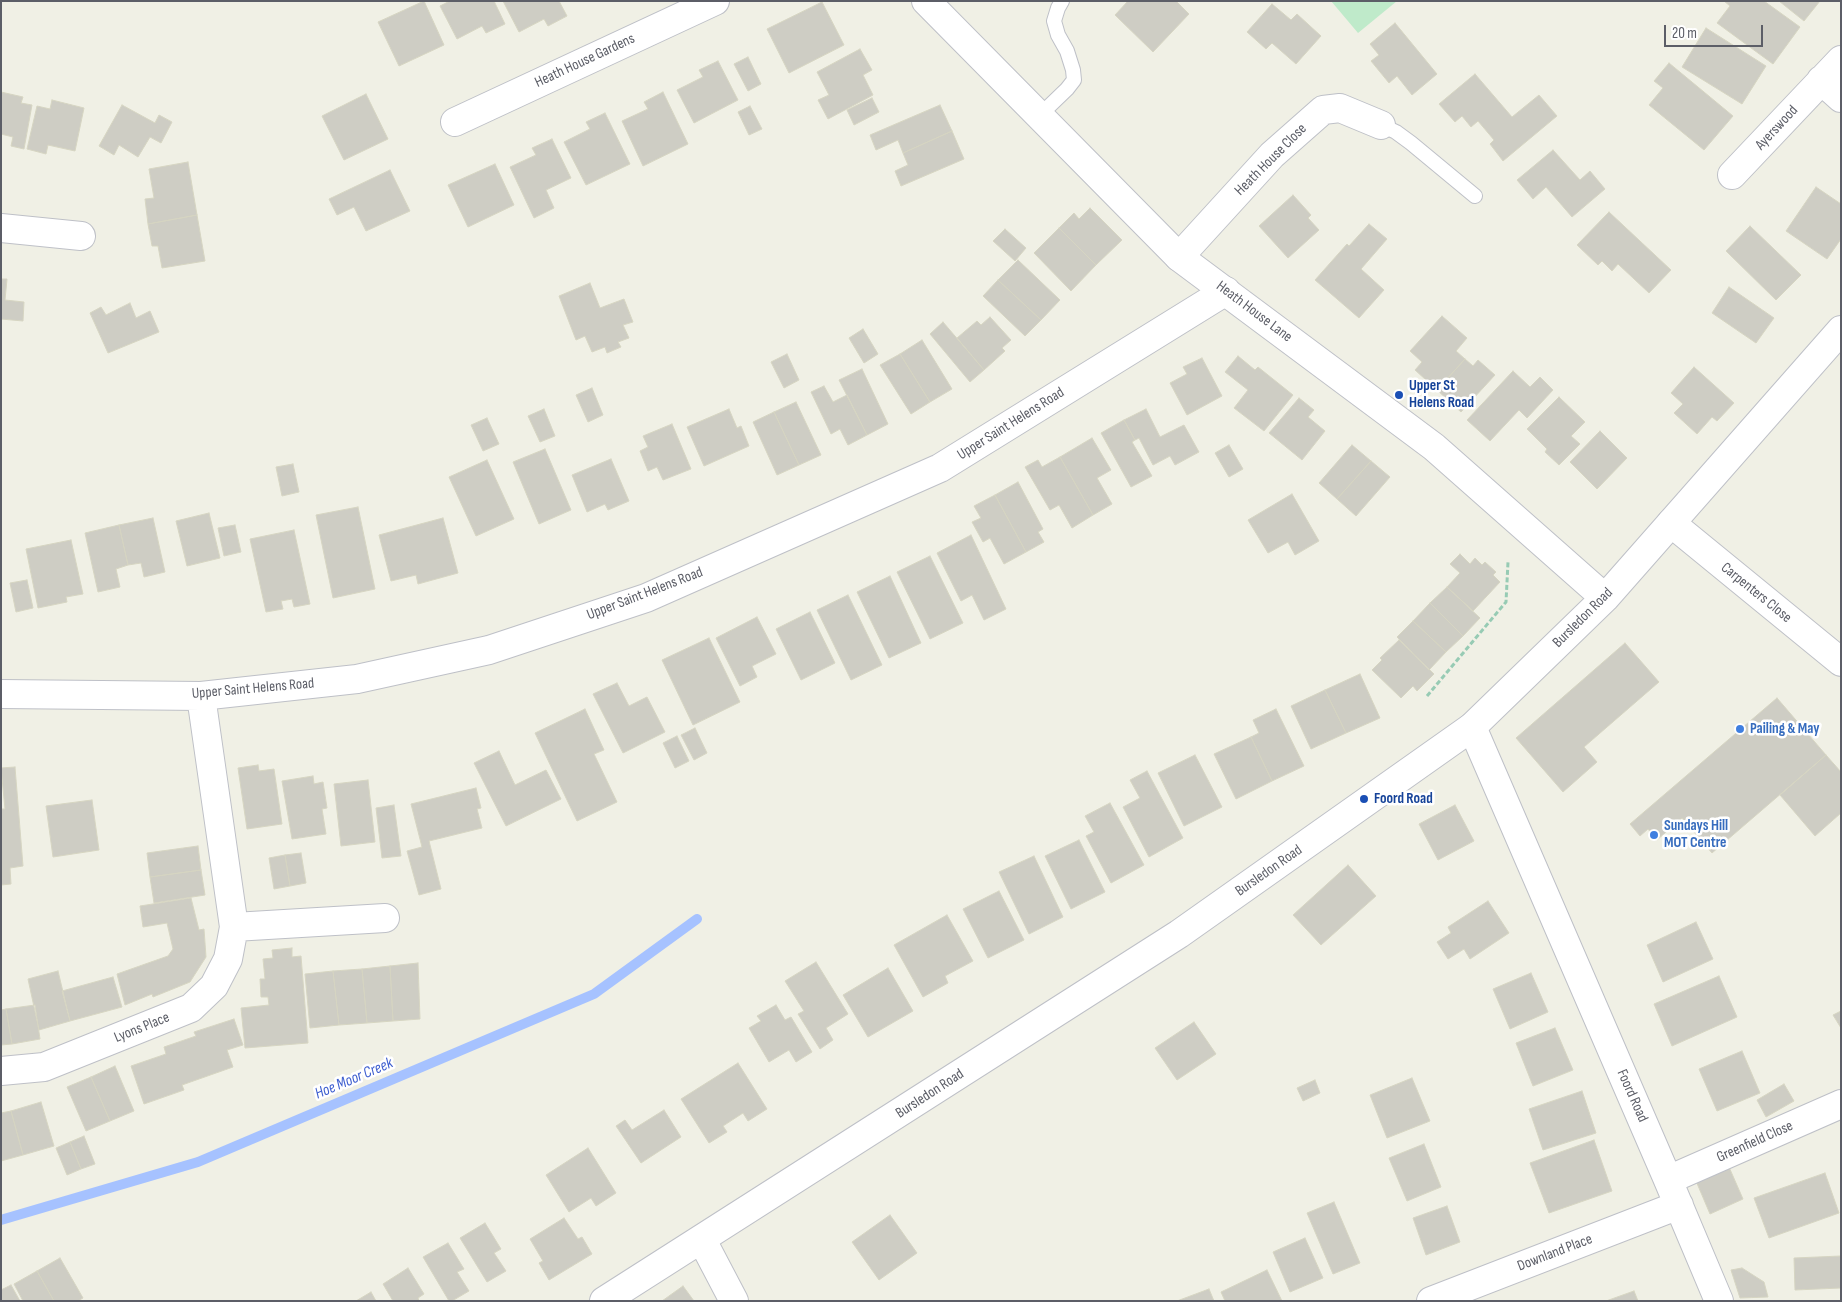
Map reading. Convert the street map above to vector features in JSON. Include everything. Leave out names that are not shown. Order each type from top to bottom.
[{"type":"street","name":"Heath House Gardens","points":[[456,122],[715,1]]},
{"type":"street","name":"Heath House Lane","points":[[926,1],[1179,257],[1434,447],[1605,598]]},
{"type":"street","name":"Ayerswood","points":[[1732,175],[1831,89],[1841,60]]},
{"type":"street","name":"Heath House Close","points":[[1179,257],[1272,156],[1323,110],[1340,108],[1381,125]]},
{"type":"street","points":[[1,228],[81,236]]},
{"type":"street","name":"Upper Saint Helens Road","points":[[1,694],[201,696],[357,679],[489,650],[646,598],[940,468],[1226,291]]},
{"type":"street","name":"Bursledon Road","points":[[604,1301],[1179,934],[1472,727],[1605,598],[1838,338]]},
{"type":"street","name":"Carpenters Close","points":[[1671,523],[1841,662]]},
{"type":"street","name":"Lyons Place","points":[[1,1071],[44,1067],[191,1008],[214,986],[228,959],[234,927],[201,696]]},
{"type":"street","name":"Foord Road","points":[[1472,727],[1719,1301]]},
{"type":"street","points":[[234,927],[385,918]]},
{"type":"street","name":"Greenfield Close","points":[[1668,1180],[1841,1104]]},
{"type":"street","name":"Downland Place","points":[[1431,1301],[1679,1205]]},
{"type":"street","points":[[702,1240],[734,1301]]},
{"type":"lane","points":[[1039,116],[1074,80],[1067,51],[1058,35],[1054,21],[1062,1]]},
{"type":"lane","points":[[1381,125],[1396,132],[1411,143],[1475,196]]},
{"type":"path","points":[[1427,696],[1506,602],[1508,562]]},
{"type":"green space","points":[[1331,1],[1397,1],[1358,33]]},
{"type":"building","points":[[424,1],[444,45],[399,66],[378,22]]},
{"type":"building","points":[[450,1],[494,1],[505,24],[486,33],[482,26],[457,39],[440,6]]},
{"type":"building","points":[[503,1],[559,1],[567,16],[548,26],[544,19],[519,32]]},
{"type":"building","points":[[1128,1],[1176,1],[1189,14],[1153,52],[1115,15]]},
{"type":"building","points":[[1724,1],[1764,1],[1800,27],[1773,64],[1717,23],[1730,6]]},
{"type":"building","points":[[1779,1],[1820,1],[1804,21]]},
{"type":"building","points":[[822,2],[844,45],[789,73],[767,29]]},
{"type":"building","points":[[1272,4],[1291,20],[1297,14],[1321,36],[1296,64],[1272,43],[1266,49],[1247,32]]},
{"type":"building","points":[[1395,23],[1437,74],[1412,95],[1397,76],[1389,83],[1371,61],[1379,55],[1370,44]]},
{"type":"building","points":[[1706,28],[1766,66],[1742,104],[1682,67]]},
{"type":"building","points":[[860,49],[872,70],[863,75],[873,95],[828,119],[818,100],[829,95],[817,72]]},
{"type":"building","points":[[748,57],[761,84],[748,91],[734,64]]},
{"type":"building","points":[[718,61],[738,100],[694,123],[677,90],[703,77],[699,70]]},
{"type":"building","points":[[1669,63],[1733,116],[1704,150],[1649,105],[1663,88],[1654,81]]},
{"type":"building","points":[[1475,74],[1512,117],[1539,95],[1557,116],[1503,161],[1490,144],[1494,140],[1478,121],[1471,127],[1462,116],[1455,122],[1439,104]]},
{"type":"building","points":[[1,92],[23,97],[21,103],[32,105],[24,149],[11,146],[13,137],[1,134]]},
{"type":"building","points":[[663,92],[688,144],[643,166],[622,121],[648,109],[644,102]]},
{"type":"building","points":[[366,94],[388,139],[344,160],[322,116]]},
{"type":"building","points":[[872,98],[879,112],[854,125],[847,110]]},
{"type":"building","points":[[52,100],[84,108],[75,151],[48,145],[46,154],[27,149],[37,106],[50,109]]},
{"type":"building","points":[[122,105],[155,123],[159,115],[172,122],[161,143],[150,137],[138,157],[119,145],[114,155],[99,146]]},
{"type":"building","points":[[940,105],[952,131],[903,153],[898,140],[876,150],[870,135]]},
{"type":"building","points":[[750,106],[762,129],[749,135],[738,112]]},
{"type":"building","points":[[605,113],[630,164],[586,185],[564,142],[590,129],[586,122]]},
{"type":"building","points":[[952,131],[964,159],[901,186],[895,171],[908,165],[903,153]]},
{"type":"building","points":[[552,139],[571,178],[546,190],[554,208],[534,218],[510,167],[536,155],[532,148]]},
{"type":"building","points":[[1553,150],[1580,180],[1590,171],[1605,189],[1572,217],[1546,187],[1533,199],[1517,180]]},
{"type":"building","points":[[188,162],[197,215],[148,224],[145,199],[154,198],[149,169]]},
{"type":"building","points":[[495,164],[514,205],[468,227],[448,185]]},
{"type":"building","points":[[390,170],[410,211],[366,231],[354,207],[337,215],[329,199]]},
{"type":"building","points":[[1816,187],[1841,204],[1841,239],[1827,259],[1786,231]]},
{"type":"building","points":[[1293,195],[1311,215],[1308,218],[1319,230],[1288,258],[1259,226]]},
{"type":"building","points":[[1090,208],[1122,240],[1096,265],[1059,228],[1074,213],[1079,219]]},
{"type":"building","points":[[1609,212],[1671,270],[1649,293],[1618,264],[1612,271],[1602,261],[1598,265],[1577,245]]},
{"type":"building","points":[[197,215],[205,261],[162,268],[158,246],[152,246],[148,224]]},
{"type":"building","points":[[1369,224],[1387,239],[1361,269],[1384,290],[1359,318],[1315,280],[1347,244],[1349,246]]},
{"type":"building","points":[[1750,226],[1801,275],[1776,300],[1726,251]]},
{"type":"building","points":[[1059,228],[1096,265],[1071,291],[1034,253]]},
{"type":"building","points":[[1005,229],[1026,248],[1015,261],[993,241]]},
{"type":"building","points":[[1018,260],[1060,300],[1041,320],[998,280]]},
{"type":"building","points":[[1,279],[7,279],[5,300],[24,302],[23,321],[1,319]]},
{"type":"building","points":[[998,280],[1041,320],[1025,336],[983,296]]},
{"type":"building","points":[[590,283],[600,308],[624,299],[633,322],[623,325],[629,338],[618,342],[621,347],[607,353],[605,347],[592,352],[585,336],[576,340],[559,296]]},
{"type":"building","points":[[1729,287],[1774,318],[1756,343],[1712,313]]},
{"type":"building","points":[[130,303],[136,318],[150,311],[159,332],[108,353],[90,313],[101,307],[106,315]]},
{"type":"building","points":[[1442,316],[1467,338],[1456,351],[1465,359],[1437,390],[1415,370],[1422,362],[1410,351]]},
{"type":"building","points":[[990,317],[1011,340],[1002,348],[1005,351],[984,370],[957,338],[977,321],[981,325]]},
{"type":"building","points":[[943,322],[984,370],[970,382],[930,334]]},
{"type":"building","points":[[863,329],[878,354],[864,363],[849,338]]},
{"type":"building","points":[[922,340],[952,389],[930,402],[900,354]]},
{"type":"building","points":[[787,354],[799,380],[784,388],[771,362]]},
{"type":"building","points":[[900,354],[930,402],[911,414],[880,365]]},
{"type":"building","points":[[1238,356],[1255,370],[1258,367],[1293,395],[1264,431],[1234,408],[1248,390],[1225,372]]},
{"type":"building","points":[[1202,358],[1222,396],[1187,415],[1170,383],[1187,374],[1183,367]]},
{"type":"building","points":[[1465,359],[1473,366],[1478,360],[1495,375],[1461,412],[1437,390]]},
{"type":"building","points":[[1694,367],[1734,403],[1717,421],[1712,417],[1697,434],[1674,413],[1683,404],[1671,393]]},
{"type":"building","points":[[862,369],[888,424],[867,435],[839,380]]},
{"type":"building","points":[[1513,371],[1530,387],[1540,377],[1553,390],[1527,418],[1519,410],[1490,441],[1467,420]]},
{"type":"building","points":[[824,386],[833,402],[847,395],[867,435],[848,445],[840,429],[831,434],[811,392]]},
{"type":"building","points":[[592,388],[603,415],[588,422],[576,395]]},
{"type":"building","points":[[1559,397],[1585,422],[1571,436],[1580,444],[1559,465],[1545,452],[1547,449],[1527,429]]},
{"type":"building","points":[[1299,398],[1314,410],[1308,417],[1325,431],[1302,460],[1269,433]]},
{"type":"building","points":[[796,402],[821,455],[799,465],[774,412]]},
{"type":"building","points":[[544,409],[555,436],[540,442],[528,416]]},
{"type":"building","points":[[729,409],[737,428],[741,426],[749,446],[704,466],[687,427]]},
{"type":"building","points":[[1146,409],[1160,437],[1184,425],[1199,452],[1175,465],[1170,456],[1153,465],[1139,438],[1135,440],[1124,420]]},
{"type":"building","points":[[774,412],[799,465],[777,475],[753,422]]},
{"type":"building","points":[[487,418],[499,444],[483,451],[471,425]]},
{"type":"building","points":[[1124,420],[1135,440],[1132,442],[1152,476],[1131,487],[1101,433]]},
{"type":"building","points":[[672,424],[691,469],[663,480],[657,467],[648,471],[640,451],[648,447],[643,436]]},
{"type":"building","points":[[1600,431],[1627,458],[1597,489],[1570,462]]},
{"type":"building","points":[[1092,438],[1111,470],[1097,478],[1112,504],[1093,515],[1060,457]]},
{"type":"building","points":[[1229,445],[1243,469],[1229,477],[1215,453]]},
{"type":"building","points":[[1352,445],[1371,461],[1337,499],[1319,483]]},
{"type":"building","points":[[545,449],[571,510],[539,524],[513,462]]},
{"type":"building","points":[[1060,457],[1093,515],[1072,528],[1059,505],[1050,510],[1025,467],[1038,460],[1042,467]]},
{"type":"building","points":[[611,459],[629,501],[608,510],[605,504],[587,512],[572,475]]},
{"type":"building","points":[[487,460],[514,519],[476,536],[449,477]]},
{"type":"building","points":[[1371,461],[1390,477],[1356,516],[1337,499]]},
{"type":"building","points":[[293,464],[299,492],[282,496],[276,467]]},
{"type":"building","points":[[1018,482],[1043,529],[1038,532],[1044,542],[1026,552],[995,495]]},
{"type":"building","points":[[1292,494],[1319,541],[1295,555],[1288,542],[1268,553],[1248,520]]},
{"type":"building","points":[[995,495],[1026,552],[1004,564],[990,538],[983,542],[972,522],[981,518],[974,506]]},
{"type":"building","points":[[358,507],[375,589],[333,598],[316,515]]},
{"type":"building","points":[[209,513],[220,558],[187,566],[176,521]]},
{"type":"building","points":[[153,518],[165,572],[144,577],[141,563],[128,565],[119,525]]},
{"type":"building","points":[[443,518],[458,573],[418,584],[416,575],[391,581],[379,535]]},
{"type":"building","points":[[119,525],[128,565],[116,569],[120,587],[98,592],[85,533]]},
{"type":"building","points":[[235,525],[241,552],[224,556],[218,528]]},
{"type":"building","points":[[294,530],[310,604],[294,607],[292,599],[281,601],[283,609],[266,612],[250,539]]},
{"type":"building","points":[[971,535],[1006,609],[984,620],[972,595],[961,601],[937,553]]},
{"type":"building","points":[[71,540],[83,594],[66,597],[67,602],[38,608],[26,549]]},
{"type":"building","points":[[1460,554],[1470,564],[1475,558],[1482,565],[1485,562],[1496,572],[1493,575],[1500,582],[1473,611],[1447,587],[1460,573],[1450,564]]},
{"type":"building","points":[[930,556],[963,623],[930,639],[897,572]]},
{"type":"building","points":[[890,576],[921,643],[889,658],[857,592]]},
{"type":"building","points":[[27,580],[33,608],[16,612],[10,583]]},
{"type":"building","points":[[1447,587],[1480,618],[1463,636],[1430,603]]},
{"type":"building","points":[[848,595],[882,665],[851,680],[817,610]]},
{"type":"building","points":[[1430,603],[1463,636],[1446,652],[1413,621]]},
{"type":"building","points":[[810,612],[835,663],[801,680],[776,629]]},
{"type":"building","points":[[757,617],[776,654],[752,666],[757,677],[740,686],[716,638]]},
{"type":"building","points":[[1413,621],[1446,652],[1429,670],[1397,637]]},
{"type":"building","points":[[709,638],[740,702],[693,725],[662,660]]},
{"type":"building","points":[[1399,640],[1434,674],[1417,691],[1413,686],[1401,698],[1372,670],[1382,660],[1380,658]]},
{"type":"building","points":[[1625,643],[1659,682],[1584,747],[1597,762],[1563,792],[1516,738]]},
{"type":"building","points":[[1360,674],[1380,718],[1346,733],[1325,690]]},
{"type":"building","points":[[617,683],[629,706],[647,697],[665,732],[623,753],[593,694]]},
{"type":"building","points":[[1325,690],[1346,733],[1311,749],[1291,706]]},
{"type":"building","points":[[1777,698],[1826,755],[1712,853],[1682,818],[1657,840],[1648,829],[1640,836],[1630,824]]},
{"type":"building","points":[[585,709],[604,750],[594,754],[617,802],[577,821],[535,733]]},
{"type":"building","points":[[1276,709],[1304,766],[1272,781],[1251,737],[1259,733],[1253,720]]},
{"type":"building","points":[[695,728],[707,753],[694,760],[681,735]]},
{"type":"building","points":[[677,736],[689,761],[675,768],[663,743]]},
{"type":"building","points":[[1251,737],[1272,781],[1236,799],[1214,754]]},
{"type":"building","points":[[499,751],[515,785],[546,770],[561,799],[506,826],[474,763]]},
{"type":"building","points":[[1195,755],[1222,807],[1184,826],[1158,773]]},
{"type":"building","points":[[1826,755],[1841,772],[1841,813],[1815,836],[1780,795]]},
{"type":"building","points":[[258,765],[259,771],[274,769],[282,824],[247,829],[238,768]]},
{"type":"building","points":[[15,767],[23,866],[10,868],[11,884],[1,885],[1,809],[5,809],[1,768]]},
{"type":"building","points":[[1147,771],[1183,838],[1149,857],[1123,807],[1140,798],[1130,780]]},
{"type":"building","points":[[313,776],[314,784],[323,782],[327,808],[322,809],[326,834],[292,839],[282,781]]},
{"type":"building","points":[[368,780],[375,842],[341,846],[334,784]]},
{"type":"building","points":[[476,788],[481,808],[477,809],[482,828],[429,841],[441,889],[419,895],[407,851],[422,847],[411,804]]},
{"type":"building","points":[[92,800],[99,850],[53,857],[46,806]]},
{"type":"building","points":[[1110,803],[1144,865],[1111,883],[1086,836],[1094,832],[1085,816]]},
{"type":"building","points":[[394,805],[401,856],[382,858],[376,808]]},
{"type":"building","points":[[1455,805],[1474,841],[1438,860],[1419,824]]},
{"type":"building","points":[[1079,840],[1105,892],[1071,909],[1045,856]]},
{"type":"building","points":[[198,846],[201,870],[150,877],[147,853]]},
{"type":"building","points":[[301,853],[306,883],[290,886],[285,855]]},
{"type":"building","points":[[285,855],[290,886],[274,889],[269,858]]},
{"type":"building","points":[[1034,856],[1063,917],[1029,934],[999,872]]},
{"type":"building","points":[[1348,865],[1376,896],[1321,945],[1293,915]]},
{"type":"building","points":[[201,870],[205,895],[154,903],[150,877]]},
{"type":"building","points":[[999,891],[1024,940],[988,958],[963,909]]},
{"type":"building","points":[[191,898],[199,930],[204,929],[206,957],[190,982],[153,997],[152,994],[125,1005],[117,974],[168,956],[173,949],[167,923],[143,927],[140,906]]},
{"type":"building","points":[[1488,901],[1509,933],[1470,959],[1464,949],[1448,959],[1437,942],[1451,933],[1448,927]]},
{"type":"building","points":[[947,915],[973,961],[945,976],[948,983],[923,997],[894,945]]},
{"type":"building","points":[[1696,922],[1713,959],[1663,982],[1647,945]]},
{"type":"building","points":[[292,948],[292,957],[301,956],[308,1043],[245,1048],[241,1008],[269,1005],[268,997],[261,997],[260,979],[265,979],[263,959],[273,958],[272,950]]},
{"type":"building","points":[[816,962],[848,1014],[826,1028],[833,1040],[820,1049],[798,1014],[804,1011],[785,981]]},
{"type":"building","points":[[418,963],[420,1019],[393,1021],[390,966]]},
{"type":"building","points":[[390,966],[393,1021],[367,1023],[362,969]]},
{"type":"building","points":[[888,968],[913,1011],[868,1037],[843,995]]},
{"type":"building","points":[[362,969],[367,1023],[339,1025],[333,971]]},
{"type":"building","points":[[58,971],[70,1021],[39,1030],[28,979]]},
{"type":"building","points":[[333,971],[339,1025],[310,1028],[305,974]]},
{"type":"building","points":[[1531,973],[1548,1012],[1510,1029],[1493,989]]},
{"type":"building","points":[[1719,976],[1737,1017],[1672,1046],[1654,1004]]},
{"type":"building","points":[[113,977],[122,1007],[70,1021],[62,991]]},
{"type":"building","points":[[35,1005],[40,1039],[12,1044],[6,1009]]},
{"type":"building","points":[[776,1005],[785,1020],[791,1017],[812,1052],[796,1062],[789,1050],[769,1062],[749,1028],[761,1021],[757,1016]]},
{"type":"building","points":[[6,1009],[12,1044],[1,1045],[1,1010]]},
{"type":"building","points":[[1841,1011],[1841,1028],[1833,1015]]},
{"type":"building","points":[[234,1019],[243,1045],[227,1050],[233,1067],[182,1085],[184,1090],[144,1104],[131,1066],[166,1054],[164,1047],[196,1036],[194,1032]]},
{"type":"building","points":[[1194,1022],[1216,1054],[1177,1080],[1155,1048]]},
{"type":"building","points":[[1555,1028],[1573,1070],[1533,1086],[1516,1043]]},
{"type":"building","points":[[1742,1051],[1760,1093],[1717,1111],[1699,1069]]},
{"type":"building","points":[[738,1063],[767,1109],[748,1121],[743,1113],[723,1126],[727,1132],[709,1143],[681,1099]]},
{"type":"building","points":[[115,1066],[134,1111],[110,1121],[91,1077]]},
{"type":"building","points":[[91,1077],[110,1121],[86,1131],[67,1087]]},
{"type":"building","points":[[1412,1078],[1430,1121],[1387,1138],[1370,1095]]},
{"type":"building","points":[[1315,1080],[1320,1093],[1303,1101],[1297,1088]]},
{"type":"building","points":[[1784,1084],[1794,1101],[1766,1117],[1757,1100]]},
{"type":"building","points":[[1582,1091],[1596,1133],[1543,1150],[1529,1109]]},
{"type":"building","points":[[41,1102],[54,1146],[23,1155],[11,1111]]},
{"type":"building","points":[[664,1110],[681,1137],[641,1163],[616,1126],[625,1120],[632,1130]]},
{"type":"building","points":[[11,1111],[23,1155],[1,1161],[1,1113]]},
{"type":"building","points":[[84,1136],[95,1164],[81,1169],[70,1142]]},
{"type":"building","points":[[1594,1140],[1612,1191],[1549,1213],[1530,1163]]},
{"type":"building","points":[[70,1142],[81,1169],[67,1175],[56,1148]]},
{"type":"building","points":[[1424,1144],[1441,1187],[1407,1201],[1389,1158]]},
{"type":"building","points":[[588,1148],[616,1193],[596,1206],[591,1198],[569,1212],[546,1175]]},
{"type":"building","points":[[1729,1167],[1743,1199],[1710,1214],[1696,1181]]},
{"type":"building","points":[[1825,1173],[1839,1213],[1769,1238],[1754,1198]]},
{"type":"building","points":[[1334,1202],[1360,1263],[1333,1274],[1307,1213]]},
{"type":"building","points":[[1447,1206],[1460,1242],[1426,1255],[1413,1218]]},
{"type":"building","points":[[890,1215],[917,1253],[879,1280],[852,1242]]},
{"type":"building","points":[[564,1218],[578,1239],[582,1237],[592,1254],[549,1280],[539,1263],[543,1261],[530,1239]]},
{"type":"building","points":[[485,1223],[501,1249],[494,1253],[506,1271],[487,1282],[460,1238]]},
{"type":"building","points":[[1305,1238],[1323,1278],[1290,1292],[1273,1252]]},
{"type":"building","points":[[448,1243],[464,1269],[457,1272],[469,1291],[452,1301],[449,1301],[423,1257]]},
{"type":"building","points":[[1841,1256],[1841,1288],[1795,1290],[1794,1258]]},
{"type":"building","points":[[60,1258],[83,1298],[78,1301],[54,1301],[37,1271]]},
{"type":"building","points":[[408,1268],[424,1294],[418,1298],[419,1301],[393,1301],[383,1284]]},
{"type":"building","points":[[1742,1268],[1764,1282],[1768,1297],[1740,1298],[1731,1270]]},
{"type":"building","points":[[1267,1270],[1282,1301],[1225,1301],[1221,1292]]},
{"type":"building","points":[[37,1271],[54,1301],[23,1301],[14,1284]]},
{"type":"building","points":[[11,1285],[20,1301],[1,1301],[1,1290]]},
{"type":"building","points":[[683,1286],[694,1301],[662,1301]]},
{"type":"building","points":[[1209,1289],[1214,1301],[1177,1301]]},
{"type":"building","points":[[1634,1291],[1638,1301],[1606,1301]]},
{"type":"building","points":[[371,1292],[376,1301],[356,1301]]},
{"type":"waterway","name":"Hoe Moor Creek","points":[[1,1220],[198,1162],[594,994],[697,919]]},
{"type":"place","name":"Upper St Helens Road","points":[[1399,395]]},
{"type":"place","name":"Pailing & May","points":[[1740,729]]},
{"type":"place","name":"Foord Road","points":[[1364,799]]},
{"type":"place","name":"Sundays Hill MOT Centre","points":[[1654,835]]}]
